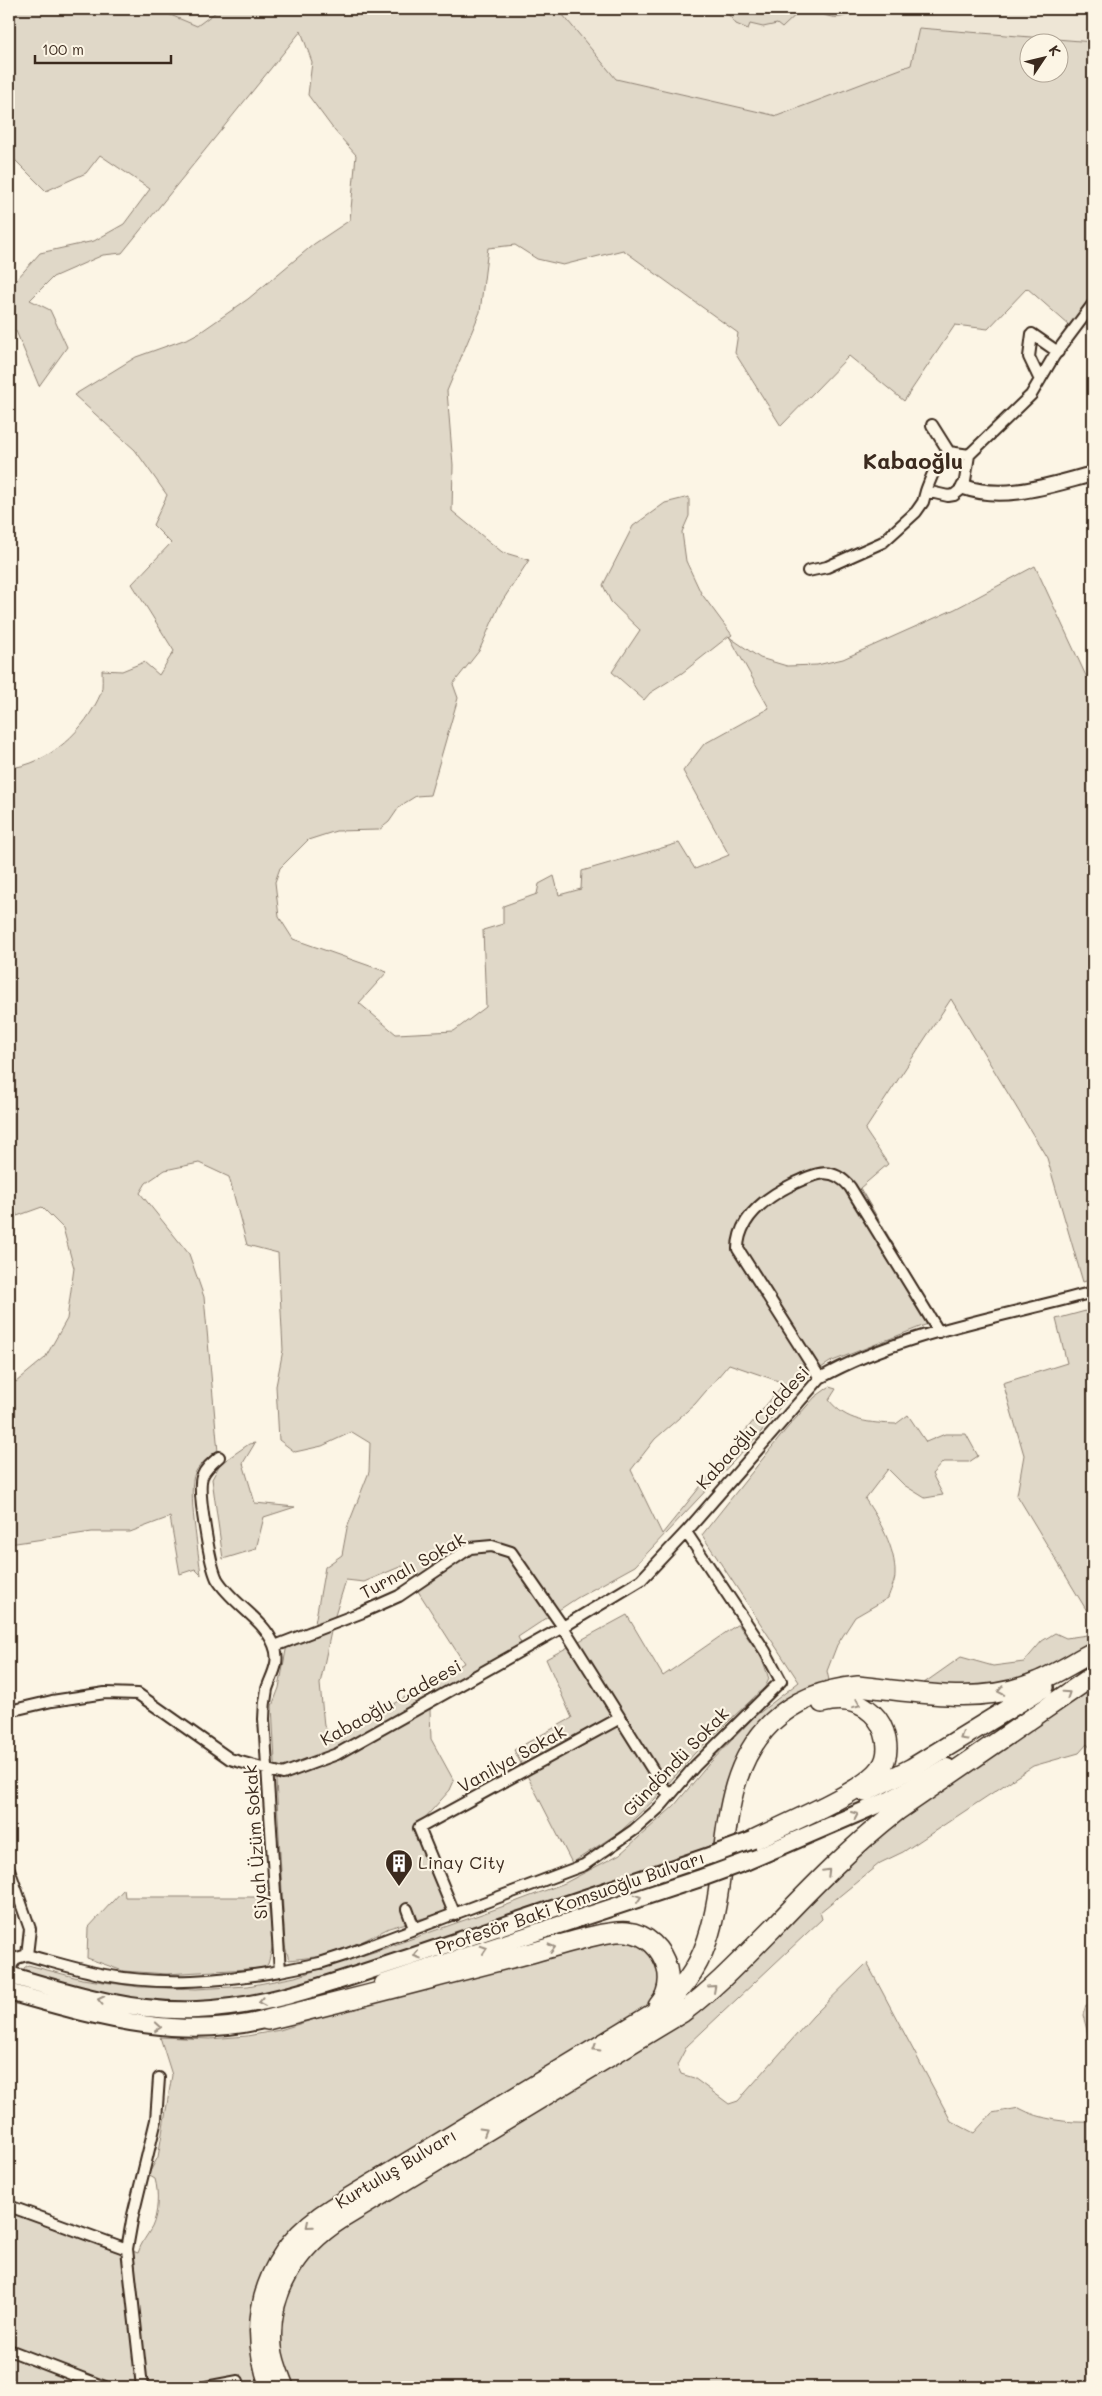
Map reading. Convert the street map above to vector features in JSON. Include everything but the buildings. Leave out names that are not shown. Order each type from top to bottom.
[{"type":"highway","points":[[641,2029],[687,1982],[701,1958],[712,1919],[736,1780],[748,1751],[777,1717],[802,1700],[844,1687],[858,1686],[953,1697],[996,1692],[1036,1682],[1093,1652]]},
{"type":"highway","name":"Profesör Baki Komsuoğlu Bulvarı","points":[[753,1840],[868,1791],[912,1768],[1093,1655]]},
{"type":"highway","name":"Profesör Baki Komsuoğlu Bulvarı","points":[[1040,1711],[1093,1676]]},
{"type":"highway","points":[[641,2029],[677,2009],[689,1996],[715,1952],[721,1928],[741,1799],[752,1764],[762,1748],[788,1720],[821,1703],[847,1700],[869,1710],[880,1723],[886,1741],[885,1758],[876,1773],[862,1785],[753,1840]]},
{"type":"highway","points":[[641,2029],[683,2012],[713,1990],[829,1870],[878,1826],[1040,1711]]},
{"type":"highway","points":[[267,2020],[608,1934],[627,1932],[642,1936],[654,1944],[663,1957],[668,1972],[668,1987],[663,2000],[641,2029]]},
{"type":"highway","name":"Kurtuluş Bulvarı","points":[[270,2387],[261,2354],[259,2336],[262,2304],[273,2272],[282,2255],[301,2232],[320,2216],[346,2200],[641,2029]]},
{"type":"highway","name":"Kurtuluş Bulvarı","points":[[284,2387],[272,2348],[274,2314],[283,2282],[295,2261],[308,2244],[341,2218],[641,2029]]},
{"type":"main road","name":"Profesör Baki Komsuoğlu Bulvarı","points":[[9,1981],[91,2014],[148,2026],[222,2028],[267,2020],[746,1862],[802,1839],[891,1798],[1040,1711]]},
{"type":"main road","name":"Profesör Baki Komsuoğlu Bulvarı","points":[[9,1981],[124,2005],[175,2010],[243,2005],[315,1988],[753,1840]]},
{"type":"street","points":[[926,491],[948,496],[954,495],[964,487],[969,455],[1031,395],[1058,352],[1093,304]]},
{"type":"street","points":[[1040,380],[1029,357],[1032,334],[1058,352]]},
{"type":"street","points":[[932,425],[949,452],[969,455]]},
{"type":"street","points":[[808,571],[827,567],[883,542],[916,512],[923,502],[936,465],[949,452]]},
{"type":"street","points":[[964,487],[977,492],[1014,491],[1040,487],[1093,474]]},
{"type":"street","points":[[820,1378],[738,1250],[738,1239],[744,1224],[761,1202],[775,1192],[816,1174],[830,1173],[841,1177],[850,1187],[939,1332]]},
{"type":"street","name":"Kabaoğlu Caddesi","points":[[563,1627],[641,1580],[686,1532],[820,1378],[846,1364],[873,1353],[939,1332],[1093,1292]]},
{"type":"street","points":[[219,1457],[206,1469],[200,1482],[211,1561],[217,1579],[267,1633],[275,1646]]},
{"type":"street","name":"Gündöndü Sokak","points":[[280,1971],[320,1963],[345,1955],[584,1865],[634,1830],[781,1680],[765,1651],[686,1532]]},
{"type":"street","name":"Turnalı Sokak","points":[[275,1646],[399,1596],[470,1548],[492,1546],[511,1552],[563,1627],[669,1796]]},
{"type":"street","name":"Kabaoğlu Cadeesi","points":[[9,1711],[52,1701],[105,1693],[138,1694],[230,1759],[283,1774],[337,1754],[563,1627]]},
{"type":"street","name":"Siyah Üzüm Sokak","points":[[275,1646],[277,1659],[265,1699],[267,1769],[280,1971]]},
{"type":"street","name":"Vanilya Sokak","points":[[455,1915],[419,1828],[620,1718]]},
{"type":"street","points":[[9,1869],[30,1929],[27,1955]]},
{"type":"street","points":[[408,1909],[414,1928]]},
{"type":"street","points":[[9,1981],[12,1964],[16,1958],[27,1955],[104,1975],[150,1981],[194,1982],[280,1971]]},
{"type":"street","points":[[142,2387],[127,2249],[133,2215],[156,2120],[158,2078]]},
{"type":"street","points":[[9,2206],[127,2249]]},
{"type":"street","points":[[9,2350],[105,2387]]},
{"type":"street","points":[[206,2387],[238,2380]]},
{"type":"shaded area","points":[[9,9],[156,9],[197,26],[220,9],[558,9],[616,79],[777,116],[911,65],[919,28],[1020,36],[1020,82],[1070,82],[1070,40],[1093,42],[1093,295],[1070,326],[1027,288],[988,329],[955,325],[904,401],[849,356],[781,426],[735,353],[738,333],[623,250],[563,265],[537,259],[515,245],[488,248],[480,312],[447,391],[453,465],[452,511],[502,552],[529,560],[499,606],[479,651],[453,684],[458,698],[430,795],[416,796],[400,806],[389,822],[379,830],[336,831],[308,840],[280,868],[275,882],[279,917],[293,939],[387,972],[359,1003],[396,1034],[454,1031],[486,1007],[483,930],[503,924],[503,906],[537,894],[539,884],[554,876],[559,895],[581,889],[582,871],[679,843],[695,869],[729,855],[683,771],[704,744],[769,708],[730,638],[760,658],[787,666],[817,665],[843,659],[955,609],[1035,566],[1087,678],[1093,675],[1093,1279],[1083,1282],[1047,1158],[951,999],[865,1130],[888,1164],[860,1188],[938,1320],[830,1362],[804,1379],[796,1386],[761,1432],[635,1566],[577,1598],[518,1637],[526,1654],[470,1674],[441,1694],[430,1710],[431,1739],[454,1781],[450,1790],[414,1830],[448,1911],[389,1928],[361,1942],[323,1956],[289,1960],[285,1946],[272,1706],[279,1688],[289,1634],[314,1629],[325,1567],[342,1555],[347,1528],[369,1472],[370,1443],[352,1432],[322,1446],[295,1452],[279,1440],[276,1386],[283,1350],[278,1253],[247,1245],[229,1177],[199,1163],[165,1170],[146,1183],[140,1193],[189,1254],[204,1297],[218,1452],[199,1467],[193,1481],[193,1507],[201,1575],[195,1569],[180,1574],[170,1517],[130,1532],[92,1532],[9,1544],[9,1371],[16,1382],[45,1358],[67,1319],[74,1268],[63,1228],[42,1207],[17,1216],[9,1192],[9,768],[38,760],[52,752],[76,732],[101,693],[102,670],[122,671],[144,662],[159,675],[174,651],[132,584],[171,543],[153,525],[167,495],[135,450],[74,395],[136,357],[189,338],[202,331],[248,299],[314,244],[350,220],[356,155],[334,130],[308,95],[312,62],[301,31],[122,253],[103,255],[53,277],[30,300],[50,310],[67,347],[39,386],[16,331],[9,328],[9,288],[40,253],[94,241],[124,224],[150,189],[100,155],[86,173],[46,191],[9,154]],"holes":[[[729,1364],[784,1383],[662,1534],[631,1470],[655,1439],[695,1404]],[[402,1566],[464,1663],[334,1738],[324,1726],[320,1684],[333,1622],[346,1580],[364,1582]]]},
{"type":"shaded area","points":[[156,9],[220,9],[197,26]]},
{"type":"shaded area","points":[[558,9],[1093,9],[1093,42],[1070,40],[1070,32],[1020,32],[1020,36],[919,28],[911,65],[777,116],[616,79]]},
{"type":"shaded area","points":[[724,9],[802,9],[782,28],[777,24],[763,27],[750,24],[748,29],[736,24]]},
{"type":"shaded area","points":[[814,9],[855,9],[846,16],[834,17],[824,15]]},
{"type":"shaded area","points":[[689,497],[689,516],[682,532],[686,561],[701,593],[732,635],[682,673],[650,693],[644,700],[612,672],[640,630],[611,602],[603,585],[633,526],[665,503]]},
{"type":"shaded area","points":[[1093,1309],[1093,1621],[1017,1495],[1024,1455],[1003,1383],[1067,1363],[1056,1319]]},
{"type":"shaded area","points":[[829,1387],[836,1389],[829,1400],[843,1413],[851,1417],[868,1422],[896,1424],[908,1415],[926,1442],[945,1434],[966,1434],[978,1456],[969,1462],[943,1462],[932,1474],[943,1495],[925,1498],[904,1485],[888,1469],[865,1499],[886,1535],[893,1555],[895,1578],[888,1598],[855,1617],[837,1645],[827,1671],[830,1685],[762,1723],[717,1843],[635,1874],[293,1990],[196,2005],[119,1999],[24,1972],[24,1968],[28,1965],[82,1979],[139,1987],[196,1989],[248,1986],[295,1977],[377,1951],[507,1905],[565,1883],[620,1854],[674,1806],[708,1765],[754,1717],[799,1682],[702,1535],[788,1427],[815,1397]]},
{"type":"shaded area","points":[[255,1443],[243,1463],[255,1503],[295,1507],[264,1517],[256,1549],[223,1559],[212,1479],[220,1464],[249,1444]]},
{"type":"shaded area","points":[[627,1615],[663,1676],[738,1624],[762,1658],[769,1679],[765,1687],[694,1754],[654,1800],[621,1831],[572,1863],[514,1750],[572,1718],[546,1659]]},
{"type":"shaded area","points":[[1093,1625],[1093,1640],[1032,1675],[981,1689],[917,1688],[961,1657],[993,1666],[1024,1662],[1042,1641],[1055,1633],[1066,1638],[1087,1635]]},
{"type":"shaded area","points":[[1093,1689],[1093,1752],[1087,1744],[1079,1753],[1033,1766],[903,1852],[880,1863],[820,1912],[822,1919],[687,2046],[677,2065],[681,2074],[694,2078],[729,2104],[738,2101],[813,2016],[867,1963],[951,2121],[974,2133],[992,2113],[1019,2108],[1055,2120],[1093,2122],[1093,2387],[292,2387],[281,2358],[279,2345],[283,2306],[299,2269],[316,2248],[335,2233],[678,2025],[886,1828]]},
{"type":"shaded area","points":[[124,1889],[125,1897],[268,1897],[273,1945],[268,1964],[263,1968],[167,1974],[123,1971],[87,1958],[88,1928]]},
{"type":"shaded area","points":[[635,1939],[657,1955],[665,1984],[644,2012],[302,2224],[265,2387],[9,2387],[9,2206],[138,2253],[156,2216],[157,2191],[155,2179],[148,2175],[158,2157],[172,2075],[160,2037],[210,2039],[247,2036],[280,2030],[369,2002],[619,1940]]},
{"type":"shaded area","points":[[1086,2005],[1093,2005],[1093,2053],[1083,2015]]},
{"type":"place","name":"Linay City","points":[[399,1887]]},
{"type":"district","name":"Kabaoğlu","points":[[913,461]]}]
